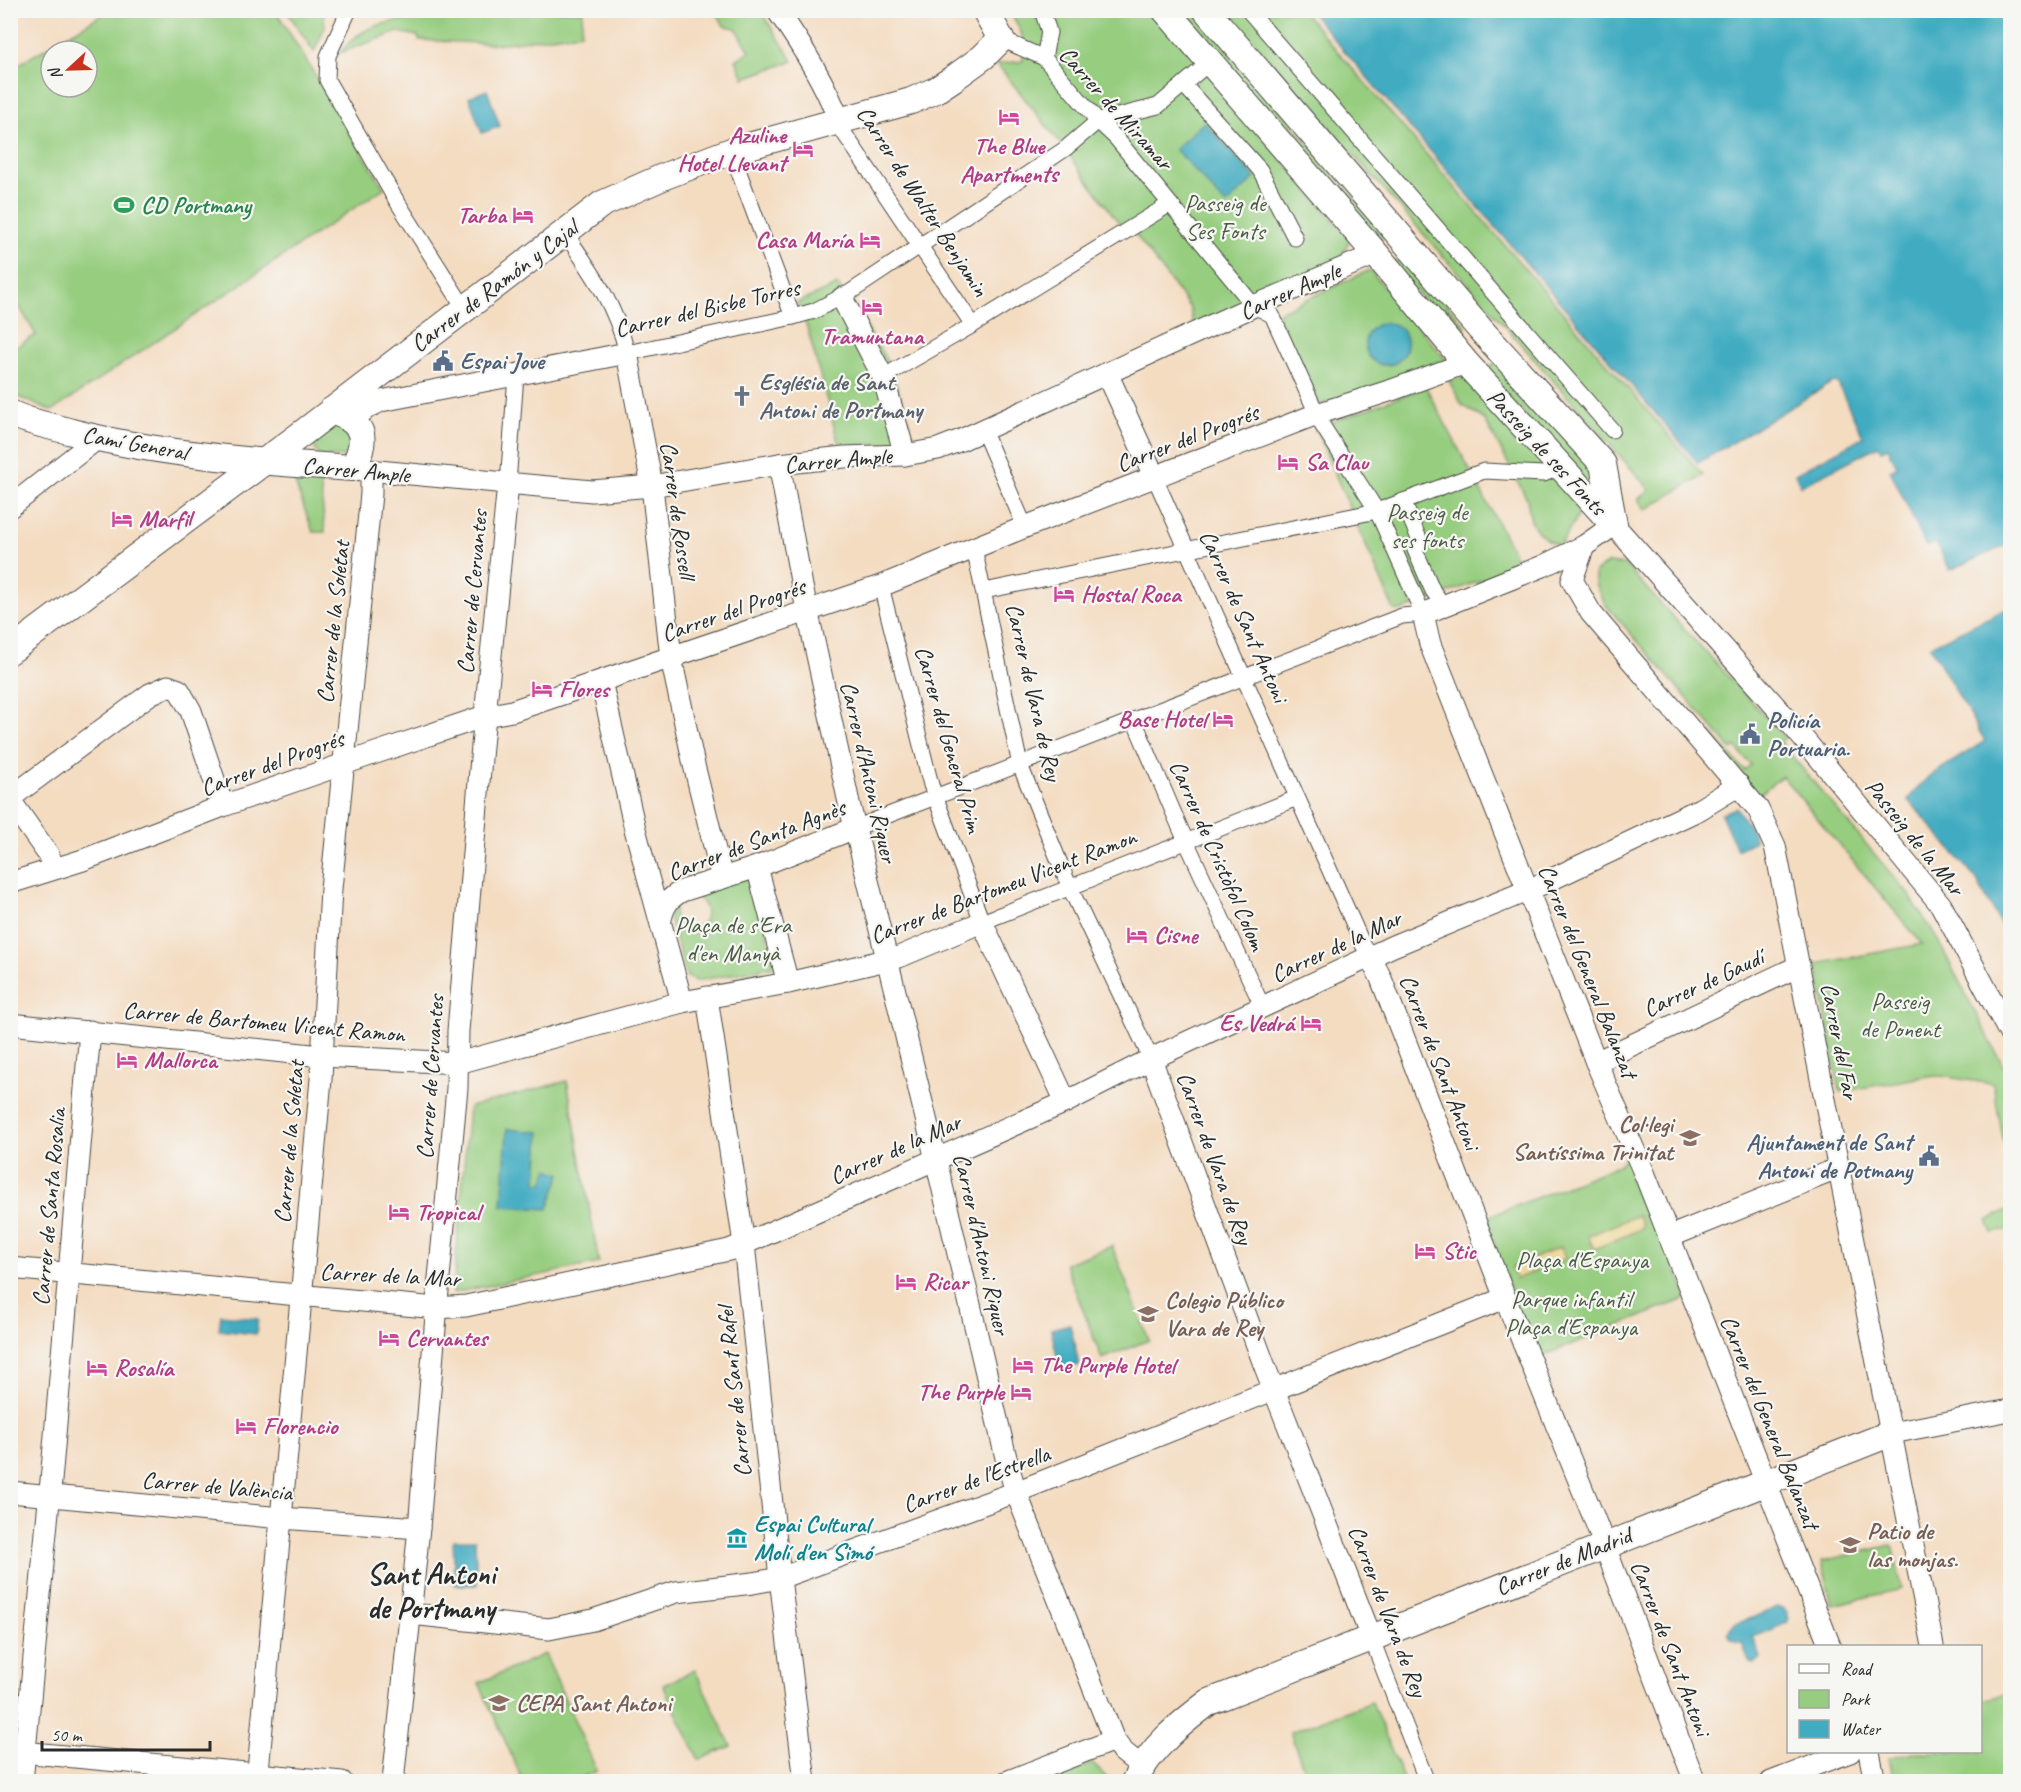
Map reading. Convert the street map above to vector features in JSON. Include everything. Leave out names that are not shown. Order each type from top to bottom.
[{"type":"street","points":[[349,10],[328,56],[327,80],[393,195],[465,309]]},
{"type":"street","name":"Carrer de Walter Benjamin","points":[[777,10],[831,99],[844,133],[973,325]]},
{"type":"street","points":[[985,10],[1001,39]]},
{"type":"street","points":[[1042,10],[1049,32],[1044,58]]},
{"type":"street","name":"Passeig de ses Fonts","points":[[1165,10],[1376,254],[1466,363],[1614,525]]},
{"type":"street","name":"Passeig de ses Fonts","points":[[1206,10],[1480,329],[1603,464],[1614,525]]},
{"type":"street","points":[[1248,10],[1612,430]]},
{"type":"street","name":"Carrer de Ramón y Cajal","points":[[10,651],[304,432],[341,416],[465,309],[602,204],[665,176],[731,151],[911,101],[936,90],[983,57],[1001,39]]},
{"type":"street","name":"Carrer de Miramar","points":[[1001,39],[1044,58],[1098,121],[1116,138],[1254,306]]},
{"type":"street","points":[[1098,121],[1158,106],[1204,67]]},
{"type":"street","points":[[1184,85],[1260,170],[1295,238]]},
{"type":"street","name":"Carrer del Bisbe Torres","points":[[341,416],[381,401],[627,353],[814,311],[842,298],[919,247],[1065,149],[1098,121]]},
{"type":"street","points":[[731,151],[793,317]]},
{"type":"street","points":[[883,377],[973,325],[1170,204]]},
{"type":"street","name":"Carrer de Rossell","points":[[565,233],[602,287],[624,339],[652,486],[671,658],[722,878]]},
{"type":"street","points":[[1376,254],[1406,241]]},
{"type":"street","name":"Carrer Ample","points":[[262,462],[592,491],[652,486],[779,464],[844,457],[905,455],[938,448],[982,430],[1254,306],[1376,254]]},
{"type":"street","points":[[842,298],[883,377],[905,455]]},
{"type":"street","points":[[1254,306],[1272,315],[1317,414],[1377,511],[1423,614]]},
{"type":"street","points":[[1466,363],[1480,329]]},
{"type":"street","name":"Carrer del Progrés","points":[[10,883],[83,860],[223,806],[344,764],[485,716],[512,711],[881,586],[1025,527],[1317,414],[1466,363]]},
{"type":"street","name":"Carrer de Sant Antoni","points":[[1107,374],[1297,798],[1380,976],[1695,1782]]},
{"type":"street","name":"Carrer de Cervantes","points":[[393,1782],[411,1614],[458,1088],[458,1031],[516,375]]},
{"type":"street","points":[[341,416],[358,427],[362,436],[362,470]]},
{"type":"street","name":"Camí General","points":[[13,418],[98,438],[262,462]]},
{"type":"street","points":[[982,430],[1025,527]]},
{"type":"street","points":[[304,432],[304,455],[310,465]]},
{"type":"street","points":[[10,507],[98,438]]},
{"type":"street","name":"Carrer d'Antoni Riquer","points":[[779,464],[807,611],[855,828],[1016,1492],[1114,1740],[1138,1774]]},
{"type":"street","name":"Carrer de la Soletat","points":[[257,1778],[322,1056],[331,889],[371,494],[362,470]]},
{"type":"street","points":[[984,591],[1377,511],[1484,471],[1544,474],[1553,470]]},
{"type":"street","points":[[1403,501],[1420,541],[1415,550],[1433,591],[1443,605]]},
{"type":"street","name":"Carrer de Santa Agnès","points":[[661,919],[664,906],[672,896],[682,891],[757,867],[1402,616],[1423,614],[1543,566],[1584,546],[1614,525]]},
{"type":"street","name":"Passeig de la Mar","points":[[1614,525],[1792,725],[1941,905],[2010,1034]]},
{"type":"street","points":[[1543,566],[1572,580],[1584,546]]},
{"type":"street","name":"Carrer de Vara de Rey","points":[[974,548],[1020,765],[1070,888],[1151,1059],[1274,1390],[1427,1782]]},
{"type":"street","name":"Carrer del Far","points":[[1572,580],[1591,613],[1758,809],[1775,846],[1933,1645]]},
{"type":"street","name":"Carrer del General Prim","points":[[881,586],[935,798],[982,922],[1066,1102]]},
{"type":"street","name":"Carrer del General Balanzat","points":[[1423,614],[1430,644],[1596,1062],[1669,1237],[1829,1645]]},
{"type":"street","points":[[601,681],[635,829],[682,1002]]},
{"type":"street","points":[[54,868],[48,854],[10,799],[150,694],[168,686],[179,690],[191,711],[223,806]]},
{"type":"street","name":"Carrer de Cristòfol Colom","points":[[1134,720],[1187,843],[1263,1008]]},
{"type":"street","name":"Carrer de la Mar","points":[[10,1268],[437,1308],[466,1306],[729,1250],[1066,1102],[1151,1059],[1370,957],[1528,890],[1700,809],[1739,785]]},
{"type":"street","name":"Carrer de Bartomeu Vicent Ramon","points":[[10,1024],[322,1056],[458,1063],[682,1002],[788,983],[888,960],[1297,798]]},
{"type":"street","points":[[757,867],[788,983]]},
{"type":"street","name":"Carrer de Gaudí","points":[[1596,1062],[1799,966]]},
{"type":"street","name":"Carrer de Sant Rafel","points":[[707,997],[714,1029],[744,1244],[780,1578],[805,1782]]},
{"type":"street","name":"Carrer de Santa Rosalia","points":[[22,1782],[17,1752],[49,1496],[90,1031]]},
{"type":"street","points":[[1669,1237],[1839,1168]]},
{"type":"street","name":"Carrer de l'Estrella","points":[[411,1614],[549,1629],[593,1620],[676,1592],[753,1584],[780,1578],[1016,1492],[1505,1298]]},
{"type":"street","name":"Carrer de Madrid","points":[[1138,1774],[1169,1735],[1209,1702],[1892,1433],[2010,1410]]},
{"type":"street","name":"Carrer de València","points":[[10,1492],[281,1518],[419,1528]]},
{"type":"street","points":[[1006,1782],[1114,1740]]},
{"type":"street","points":[[17,1752],[257,1778],[342,1782]]},
{"type":"street","points":[[1771,1782],[1847,1753]]},
{"type":"street","points":[[1869,1753],[1875,1782]]},
{"type":"green space","points":[[454,10],[583,11],[581,33],[498,44],[419,40],[418,36],[398,32],[340,53],[364,31],[378,25]]},
{"type":"green space","name":"CD Portmany","points":[[108,11],[276,11],[384,188],[52,411],[11,394],[11,350],[36,335],[11,292],[11,69],[39,52],[39,99],[99,99],[99,39],[61,39]]},
{"type":"green space","points":[[287,11],[323,11],[325,27],[314,52]]},
{"type":"green space","points":[[706,11],[761,11],[793,61],[744,78],[736,60],[750,51],[736,28],[724,26],[719,16]]},
{"type":"green space","name":"Passeig de Ses Fonts","points":[[1008,11],[1156,11],[1350,239],[1340,260],[1193,325],[1190,308],[1136,235],[1124,230],[1065,149],[997,64],[1023,61],[1022,34]]},
{"type":"green space","points":[[1173,11],[1196,11],[1387,235],[1374,243]]},
{"type":"green space","points":[[1226,11],[1303,11],[1703,475],[1645,510],[1638,499],[1650,490]]},
{"type":"green space","points":[[1408,260],[1466,326],[1460,343],[1390,261]]},
{"type":"green space","points":[[1370,270],[1448,362],[1319,405],[1275,314]]},
{"type":"green space","points":[[838,285],[855,307],[891,368],[915,442],[845,446],[838,441],[807,327],[797,303]]},
{"type":"green space","points":[[1497,360],[1597,466],[1601,502],[1486,371]]},
{"type":"green space","name":"Passeig de ses fonts","points":[[1469,376],[1584,505],[1560,546],[1547,540],[1538,532],[1531,521],[1527,499],[1485,420],[1462,405],[1449,381]]},
{"type":"green space","name":"Passeig de ses fonts","points":[[1426,387],[1520,565],[1401,611],[1394,610],[1315,428]]},
{"type":"green space","points":[[339,426],[349,428],[351,457],[320,456],[314,445],[316,440],[323,432]]},
{"type":"green space","points":[[320,480],[325,532],[313,532],[295,483]]},
{"type":"green space","name":"Passeig de Ponent","points":[[1608,563],[1625,565],[1785,738],[1780,742],[1909,895],[1935,935],[2010,1079],[2010,1177],[1993,1084],[1934,1075],[1840,1092],[1816,964],[1922,944],[1782,776],[1759,795],[1708,738],[1710,733],[1744,770],[1751,765],[1735,747],[1732,750],[1605,604],[1595,584],[1595,572]]},
{"type":"green space","name":"Plaça de s'Era d'en Manyà","points":[[754,876],[775,966],[697,981],[687,977],[669,917],[673,905],[683,896]],"holes":[[[692,895],[698,898],[705,908],[705,919],[698,927],[684,927],[675,918],[675,906],[684,897]]]},
{"type":"green space","points":[[567,1081],[599,1263],[453,1293],[469,1107]]},
{"type":"green space","name":"Plaça d'Espanya","points":[[1630,1153],[1687,1298],[1535,1359],[1485,1218],[1617,1166]]},
{"type":"green space","points":[[2010,1208],[2010,1229],[1992,1233],[1987,1221]]},
{"type":"green space","points":[[1112,1246],[1149,1340],[1102,1359],[1065,1264]]},
{"type":"green space","points":[[1892,1545],[1902,1589],[1832,1605],[1822,1561]]},
{"type":"green space","points":[[545,1654],[597,1771],[573,1781],[523,1781],[479,1683]]},
{"type":"green space","points":[[695,1670],[731,1746],[699,1760],[663,1685]]},
{"type":"green space","points":[[2010,1694],[2010,1781],[1893,1781],[1888,1758],[1909,1753],[1982,1753],[1982,1700]]},
{"type":"green space","points":[[1372,1702],[1404,1781],[1275,1781],[1304,1770],[1290,1732]]},
{"type":"green space","points":[[1092,1763],[1110,1781],[1050,1781]]},
{"type":"sand","points":[[1638,1215],[1643,1228],[1594,1249],[1588,1236]]},
{"type":"sand","points":[[1561,1247],[1565,1259],[1516,1279],[1512,1267]]},
{"type":"water","points":[[1310,11],[2010,11],[2010,544],[1950,570],[1936,543],[1926,546],[1890,470],[1897,467],[1888,447],[1881,450],[1878,446],[1801,486],[1795,474],[1863,437],[1837,382],[1831,383],[1698,463]]},
{"type":"water","points":[[487,90],[500,126],[482,133],[469,97]]},
{"type":"water","points":[[1204,122],[1255,178],[1226,205],[1175,149]]},
{"type":"water","points":[[1386,323],[1401,329],[1407,344],[1401,359],[1386,365],[1371,359],[1365,344],[1371,329]]},
{"type":"water","points":[[2010,607],[2010,942],[1976,879],[1908,799],[1928,777],[1985,741],[1930,646]]},
{"type":"water","points":[[1736,808],[1752,830],[1755,841],[1737,850],[1721,814]]},
{"type":"water","points":[[507,1129],[540,1132],[537,1183],[543,1183],[548,1169],[561,1174],[548,1209],[502,1206]]},
{"type":"water","points":[[221,1315],[258,1319],[256,1334],[219,1330]]},
{"type":"water","points":[[1070,1324],[1079,1365],[1060,1369],[1051,1329]]},
{"type":"water","points":[[453,1540],[475,1540],[477,1585],[455,1585]]},
{"type":"water","points":[[1778,1607],[1785,1610],[1789,1618],[1787,1623],[1753,1637],[1761,1658],[1753,1664],[1749,1662],[1742,1643],[1731,1639],[1728,1632],[1734,1625]]},
{"type":"place","name":"The Blue Apartments","points":[[1009,117]]},
{"type":"place","name":"Azuline Hotel Llevant","points":[[803,149]]},
{"type":"place","name":"CD Portmany","points":[[124,205]]},
{"type":"place","name":"Tarba","points":[[523,215]]},
{"type":"place","name":"Casa María","points":[[870,240]]},
{"type":"place","name":"Tramuntana","points":[[872,307]]},
{"type":"place","name":"Espai Jove","points":[[443,361]]},
{"type":"place","name":"Església de Sant Antoni de Portmany","points":[[742,396]]},
{"type":"place","name":"Sa Clau","points":[[1288,462]]},
{"type":"place","name":"Marfil","points":[[122,519]]},
{"type":"place","name":"Hostal Roca","points":[[1064,594]]},
{"type":"place","name":"Flores","points":[[542,689]]},
{"type":"place","name":"Base Hotel","points":[[1223,719]]},
{"type":"place","name":"Policía Portuaria.","points":[[1750,734]]},
{"type":"place","name":"Cisne","points":[[1137,935]]},
{"type":"place","name":"Es Vedrá","points":[[1311,1023]]},
{"type":"place","name":"Mallorca","points":[[127,1060]]},
{"type":"place","name":"Col·legi Santíssima Trinitat","points":[[1690,1138]]},
{"type":"place","name":"Ajuntament de Sant Antoni de Potmany","points":[[1929,1156]]},
{"type":"place","name":"Tropical","points":[[399,1212]]},
{"type":"place","name":"Stic","points":[[1425,1251]]},
{"type":"place","name":"Ricar","points":[[906,1282]]},
{"type":"place","name":"Colegio Público Vara de Rey","points":[[1148,1314]]},
{"type":"place","name":"Cervantes","points":[[389,1338]]},
{"type":"place","name":"The Purple Hotel","points":[[1023,1365]]},
{"type":"place","name":"Rosalía","points":[[97,1368]]},
{"type":"place","name":"The Purple","points":[[1021,1392]]},
{"type":"place","name":"Florencio","points":[[246,1426]]},
{"type":"place","name":"Espai Cultural Molí d'en Simó","points":[[737,1538]]},
{"type":"place","name":"Patio de las monjas.","points":[[1850,1545]]},
{"type":"place","name":"CEPA Sant Antoni","points":[[499,1703]]},
{"type":"district","name":"Sant Antoni de Portmany","points":[[431,1591]]},
{"type":"park label","name":"Parque infantil Plaça d'Espanya","points":[[1571,1313]]}]
